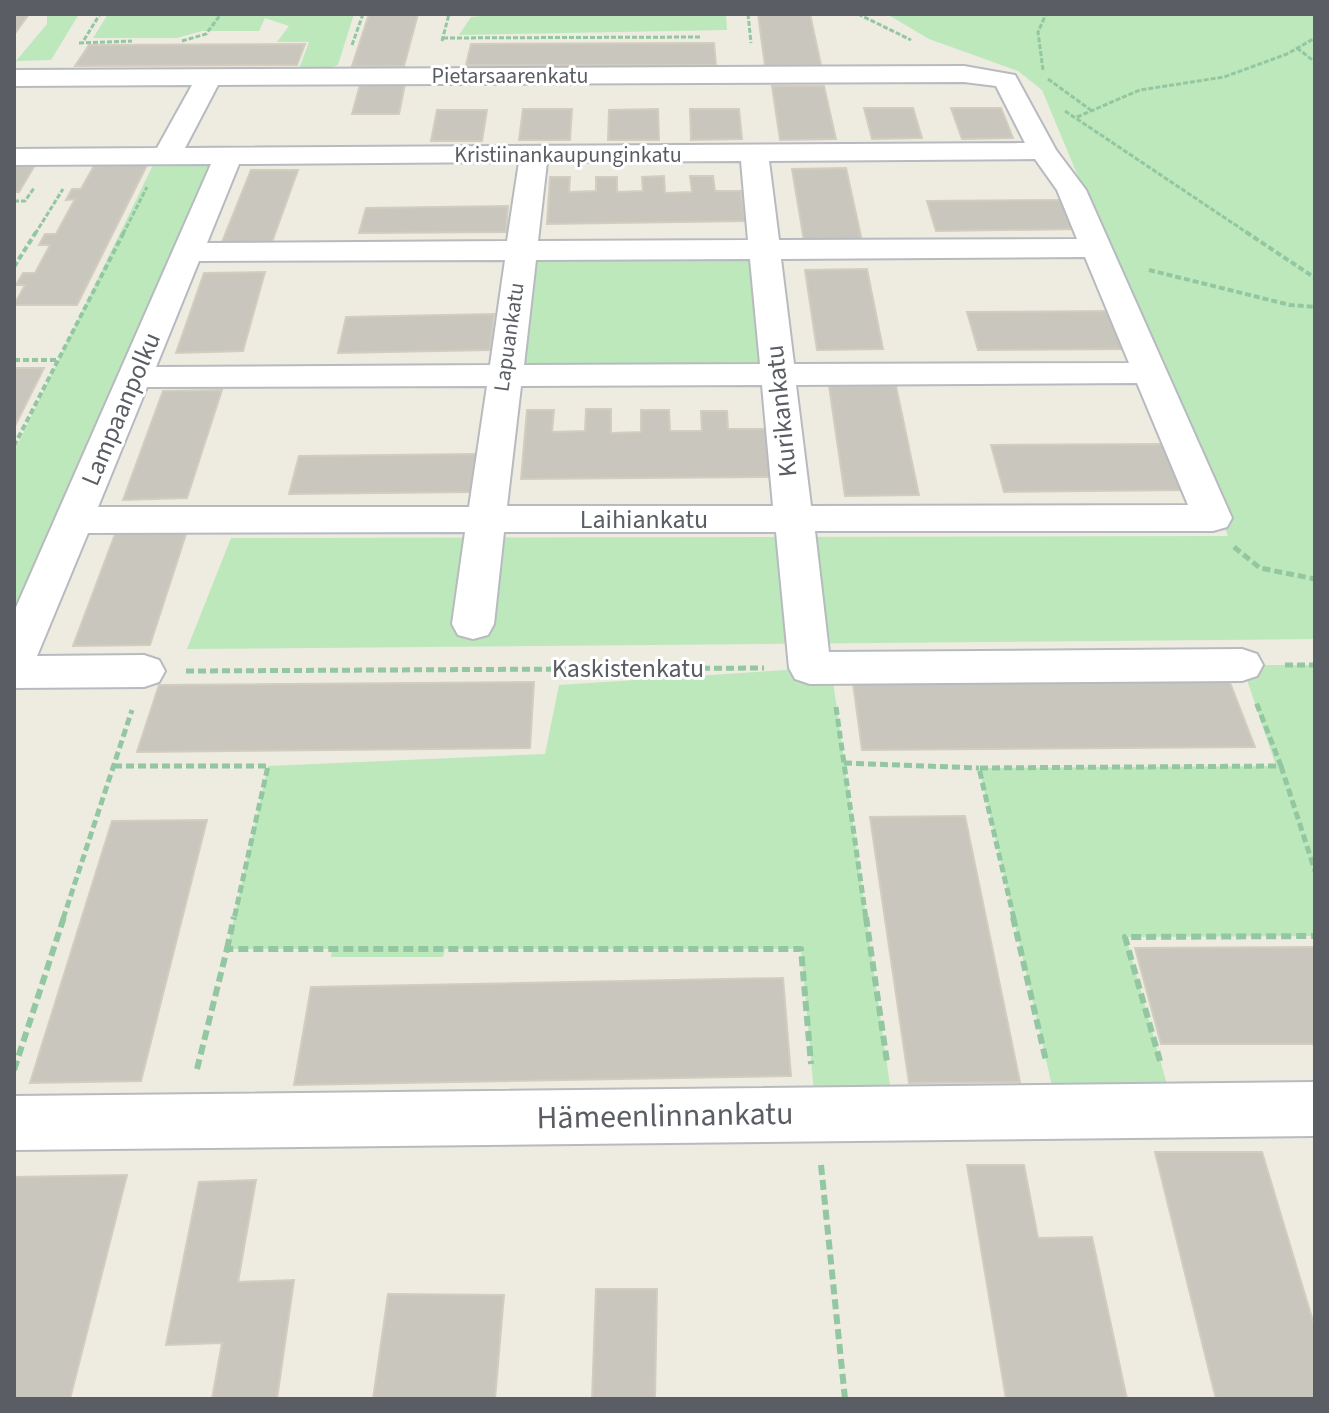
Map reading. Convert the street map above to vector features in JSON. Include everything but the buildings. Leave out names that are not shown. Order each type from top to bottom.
[{"type":"street","name":"Pietarsaarenkatu","points":[[14,78],[964,74],[1006,80]]},
{"type":"street","points":[[166,157],[209,77]]},
{"type":"street","points":[[1006,80],[1043,151],[1071,190],[1213,518]]},
{"type":"street","name":"Kristiinankaupunginkatu","points":[[14,157],[1043,151]]},
{"type":"street","name":"Lapuankatu","points":[[473,624],[534,155]]},
{"type":"street","name":"Kurikankatu","points":[[754,155],[793,518],[820,668]]},
{"type":"street","name":"Lampaanpolku","points":[[14,660],[188,252],[213,157]]},
{"type":"street","points":[[188,252],[1096,248]]},
{"type":"street","points":[[135,377],[1150,373]]},
{"type":"street","name":"Laihiankatu","points":[[75,520],[1213,518]]},
{"type":"street","points":[[820,668],[1242,665]]},
{"type":"street","points":[[14,672],[144,671]]},
{"type":"street","name":"Hämeenlinnankatu","points":[[14,1123],[1315,1109]]},
{"type":"path","points":[[83,41],[100,14]]},
{"type":"path","points":[[858,14],[875,25],[918,43]]},
{"type":"path","points":[[1046,14],[1038,32],[1042,69],[1060,90],[1092,111]]},
{"type":"path","points":[[443,38],[700,37]]},
{"type":"path","points":[[1077,117],[1140,90],[1224,77],[1315,38]]},
{"type":"path","points":[[1297,48],[1315,62]]},
{"type":"path","points":[[1006,80],[1077,117],[1315,278]]},
{"type":"path","points":[[14,267],[83,157]]},
{"type":"path","points":[[14,446],[147,187],[213,157]]},
{"type":"path","points":[[1096,248],[1137,266],[1187,281],[1290,305],[1315,307]]},
{"type":"path","points":[[14,360],[58,360]]},
{"type":"path","points":[[1213,518],[1244,561],[1263,571],[1315,579]]},
{"type":"path","points":[[1242,665],[1281,766],[1315,871]]},
{"type":"path","points":[[820,668],[844,763],[894,1114]]},
{"type":"path","name":"Kaskistenkatu","points":[[144,671],[820,668]]},
{"type":"path","points":[[14,1070],[144,671]]},
{"type":"path","points":[[844,763],[979,768],[1281,766]]},
{"type":"path","points":[[114,766],[268,766],[185,1121]]},
{"type":"path","points":[[979,768],[1058,1112]]},
{"type":"path","points":[[1174,1110],[1125,937],[1315,936]]},
{"type":"path","points":[[227,949],[801,949],[845,1399]]},
{"type":"green space","points":[[47,14],[79,14],[51,60],[16,61],[47,24]]},
{"type":"green space","points":[[108,14],[354,14],[338,65],[299,69],[309,42],[277,42],[289,26],[265,18],[259,31],[202,31],[177,38],[93,38]]},
{"type":"green space","points":[[502,14],[726,14],[727,30],[459,35],[471,17]]},
{"type":"green space","points":[[887,14],[1315,14],[1315,639],[187,649],[231,538],[1228,536],[1042,90],[1018,71],[929,39]]},
{"type":"green space","points":[[213,164],[14,631],[14,452],[153,165]]},
{"type":"green space","points":[[764,250],[777,373],[504,375],[521,251]]},
{"type":"green space","points":[[1242,665],[1315,665],[1315,936],[1126,937],[1174,1110],[1058,1112],[979,768],[1276,766]]},
{"type":"green space","points":[[831,667],[894,1114],[816,1115],[801,949],[445,949],[443,957],[331,957],[332,949],[227,949],[268,766],[545,754],[559,685]]}]
